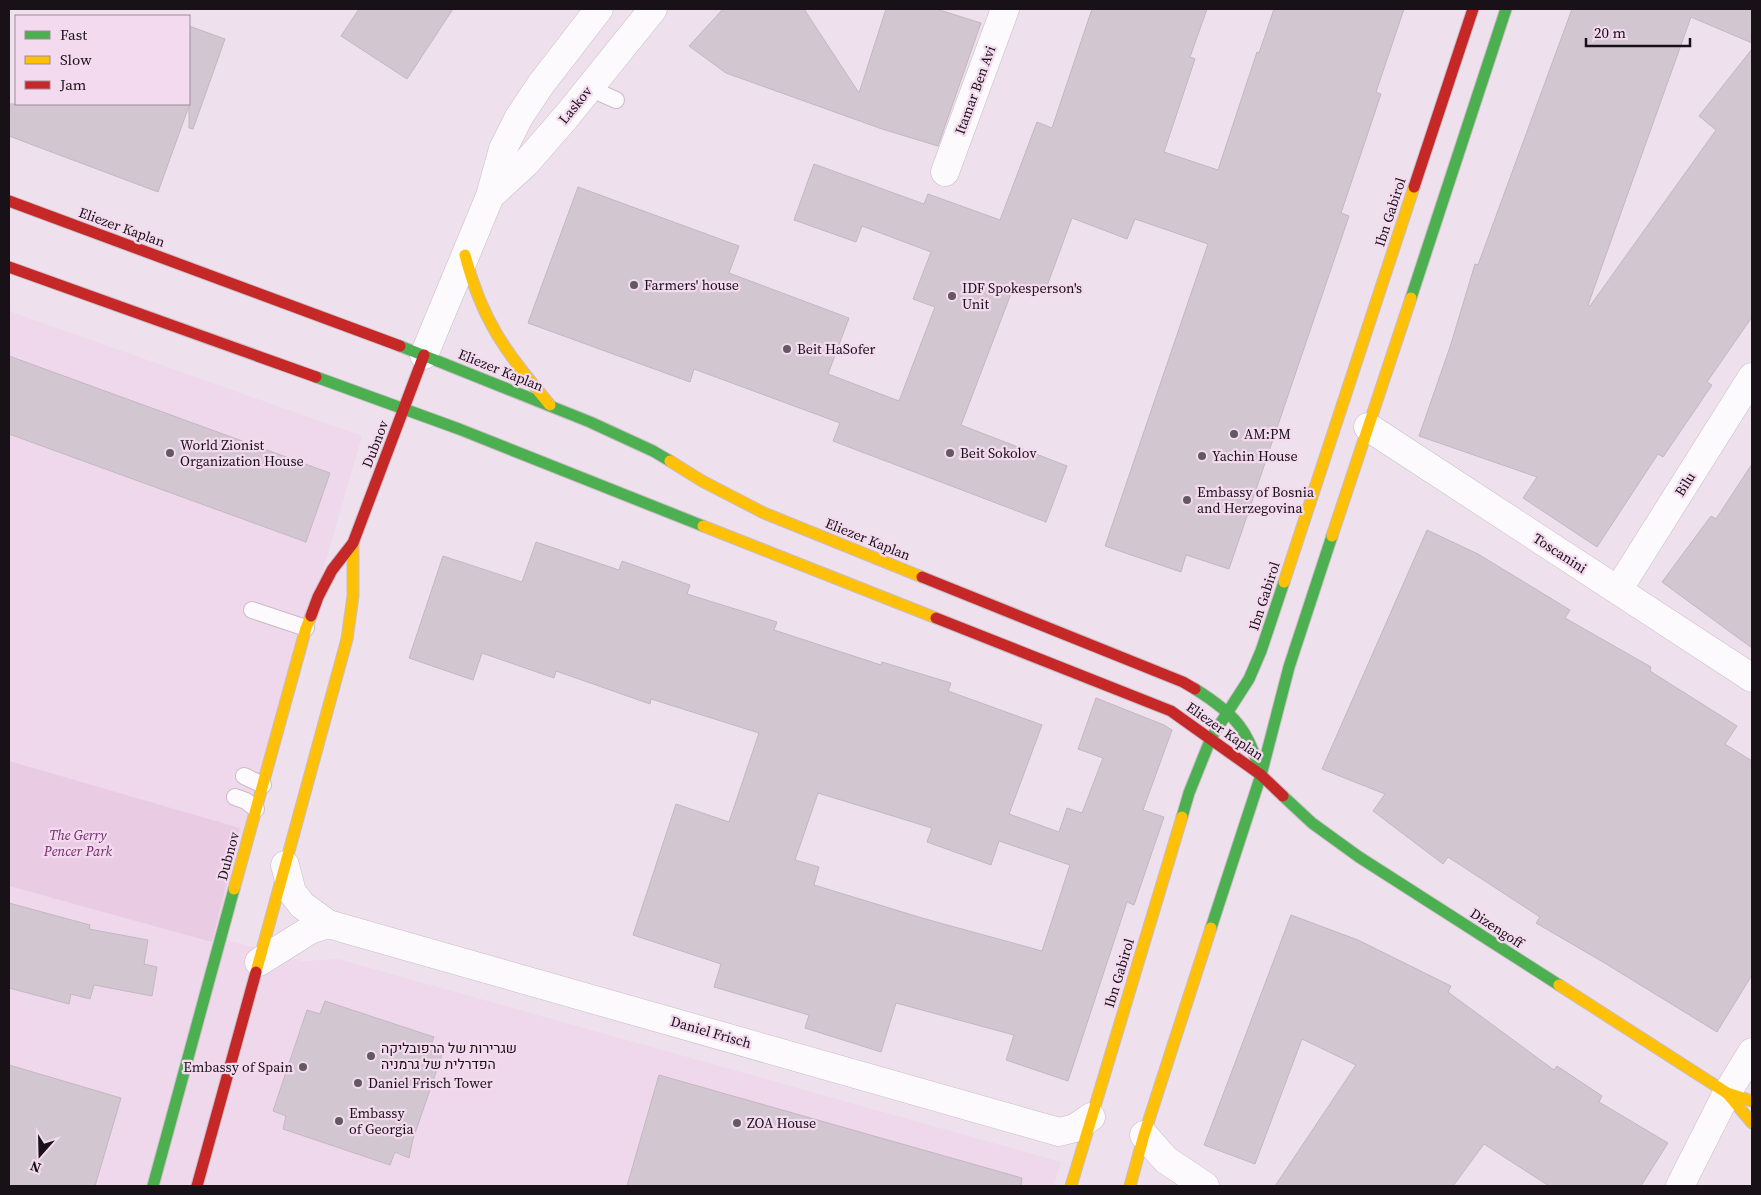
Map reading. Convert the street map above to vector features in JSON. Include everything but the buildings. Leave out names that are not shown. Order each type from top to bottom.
[{"type":"main road","name":"Ibn Gabirol","points":[[1071,1186],[1189,793],[1211,738],[1229,713],[1249,679],[1261,651],[1473,9]]},
{"type":"main road","points":[[1130,1186],[1144,1135],[1260,775],[1289,667],[1506,9]]},
{"type":"main road","name":"Eliezer Kaplan","points":[[9,201],[424,355],[629,438],[764,514],[1183,682],[1229,713],[1249,740],[1260,775]]},
{"type":"main road","points":[[465,255],[471,281],[490,325],[506,350],[550,406]]},
{"type":"main road","name":"Eliezer Kaplan","points":[[9,267],[478,436],[1171,711],[1260,775]]},
{"type":"main road","name":"Dubnov","points":[[152,1186],[306,628],[318,597],[332,570],[353,543],[424,355]]},
{"type":"main road","name":"Dubnov","points":[[197,1186],[347,639],[353,596],[353,543]]},
{"type":"main road","name":"Dizengoff","points":[[1260,775],[1312,823],[1359,857],[1727,1093],[1752,1101]]},
{"type":"main road","name":"Dizengoff","points":[[1727,1093],[1752,1123]]},
{"type":"street","name":"Laskov","points":[[424,355],[490,196],[503,149],[519,117],[540,84],[599,9]]},
{"type":"street","name":"Itamar Ben Avi","points":[[945,172],[1005,9]]},
{"type":"street","name":"Laskov","points":[[490,196],[526,163],[648,11]]},
{"type":"street","name":"Bilu","points":[[1618,590],[1752,377]]},
{"type":"street","name":"Toscanini","points":[[1368,427],[1752,678]]},
{"type":"street","name":"Daniel Frisch","points":[[285,865],[292,892],[302,905],[328,924],[1059,1132],[1075,1128],[1091,1117]]},
{"type":"street","points":[[258,962],[310,930],[328,924]]},
{"type":"street","points":[[1680,1186],[1727,1093],[1752,1052]]},
{"type":"street","points":[[1144,1135],[1166,1160],[1205,1186]]},
{"type":"lane","points":[[588,88],[616,100]]},
{"type":"lane","points":[[252,610],[306,628]]},
{"type":"lane","points":[[244,776],[263,785]]},
{"type":"lane","points":[[236,796],[256,809]]},
{"type":"shaded area","points":[[9,311],[362,436],[217,937],[302,961],[338,959],[1061,1162],[1054,1186],[9,1186]]},
{"type":"green space","name":"The Gerry Pencer Park","points":[[9,761],[240,828],[212,942],[9,886]]},
{"type":"traffic: fast","points":[[1411,298],[1506,9]]},
{"type":"traffic: fast","points":[[400,346],[590,422],[653,451],[670,461]]},
{"type":"traffic: fast","points":[[316,377],[459,429],[703,526]]},
{"type":"traffic: fast","points":[[1211,928],[1261,775],[1289,667],[1332,536]]},
{"type":"traffic: fast","points":[[1182,817],[1189,793],[1211,738],[1249,679],[1261,651],[1284,582]]},
{"type":"traffic: fast","points":[[1195,689],[1230,715],[1238,724],[1251,746],[1261,775]]},
{"type":"traffic: fast","points":[[1283,796],[1312,823],[1359,857],[1559,985]]},
{"type":"traffic: fast","points":[[153,1186],[234,889]]},
{"type":"traffic: slow","points":[[1284,582],[1414,187]]},
{"type":"traffic: slow","points":[[465,255],[479,299],[498,336],[550,405]]},
{"type":"traffic: slow","points":[[1332,536],[1411,298]]},
{"type":"traffic: slow","points":[[670,461],[702,481],[764,513],[922,577]]},
{"type":"traffic: slow","points":[[703,526],[936,618]]},
{"type":"traffic: slow","points":[[256,972],[347,639],[353,596],[353,543]]},
{"type":"traffic: slow","points":[[234,889],[306,628],[311,616]]},
{"type":"traffic: slow","points":[[1071,1186],[1182,817]]},
{"type":"traffic: slow","points":[[1130,1186],[1144,1135],[1211,928]]},
{"type":"traffic: slow","points":[[1559,985],[1727,1093],[1752,1101]]},
{"type":"traffic: slow","points":[[1727,1093],[1752,1123]]},
{"type":"traffic: jam","points":[[1414,187],[1473,9]]},
{"type":"traffic: jam","points":[[9,201],[400,346]]},
{"type":"traffic: jam","points":[[9,267],[316,377]]},
{"type":"traffic: jam","points":[[311,616],[318,597],[332,570],[353,543],[424,355]]},
{"type":"traffic: jam","points":[[922,577],[1183,682],[1195,689]]},
{"type":"traffic: jam","points":[[936,618],[1171,711],[1261,775],[1283,796]]},
{"type":"traffic: jam","points":[[197,1186],[256,972]]},
{"type":"place","name":"Farmers' house","points":[[634,285]]},
{"type":"place","name":"IDF Spokesperson's Unit","points":[[952,296]]},
{"type":"place","name":"Beit HaSofer","points":[[787,349]]},
{"type":"place","name":"AM:PM","points":[[1234,434]]},
{"type":"place","name":"World Zionist Organization House","points":[[170,453]]},
{"type":"place","name":"Beit Sokolov","points":[[950,453]]},
{"type":"place","name":"Yachin House","points":[[1202,456]]},
{"type":"place","name":"Embassy of Bosnia and Herzegovina","points":[[1187,500]]},
{"type":"place","name":"שגרירות של הרפובליקה הפדרלית של גרמניה","points":[[371,1056]]},
{"type":"place","name":"Embassy of Spain","points":[[303,1067]]},
{"type":"place","name":"Daniel Frisch Tower","points":[[358,1083]]},
{"type":"place","name":"Embassy of Georgia","points":[[339,1121]]},
{"type":"place","name":"ZOA House","points":[[737,1123]]}]
